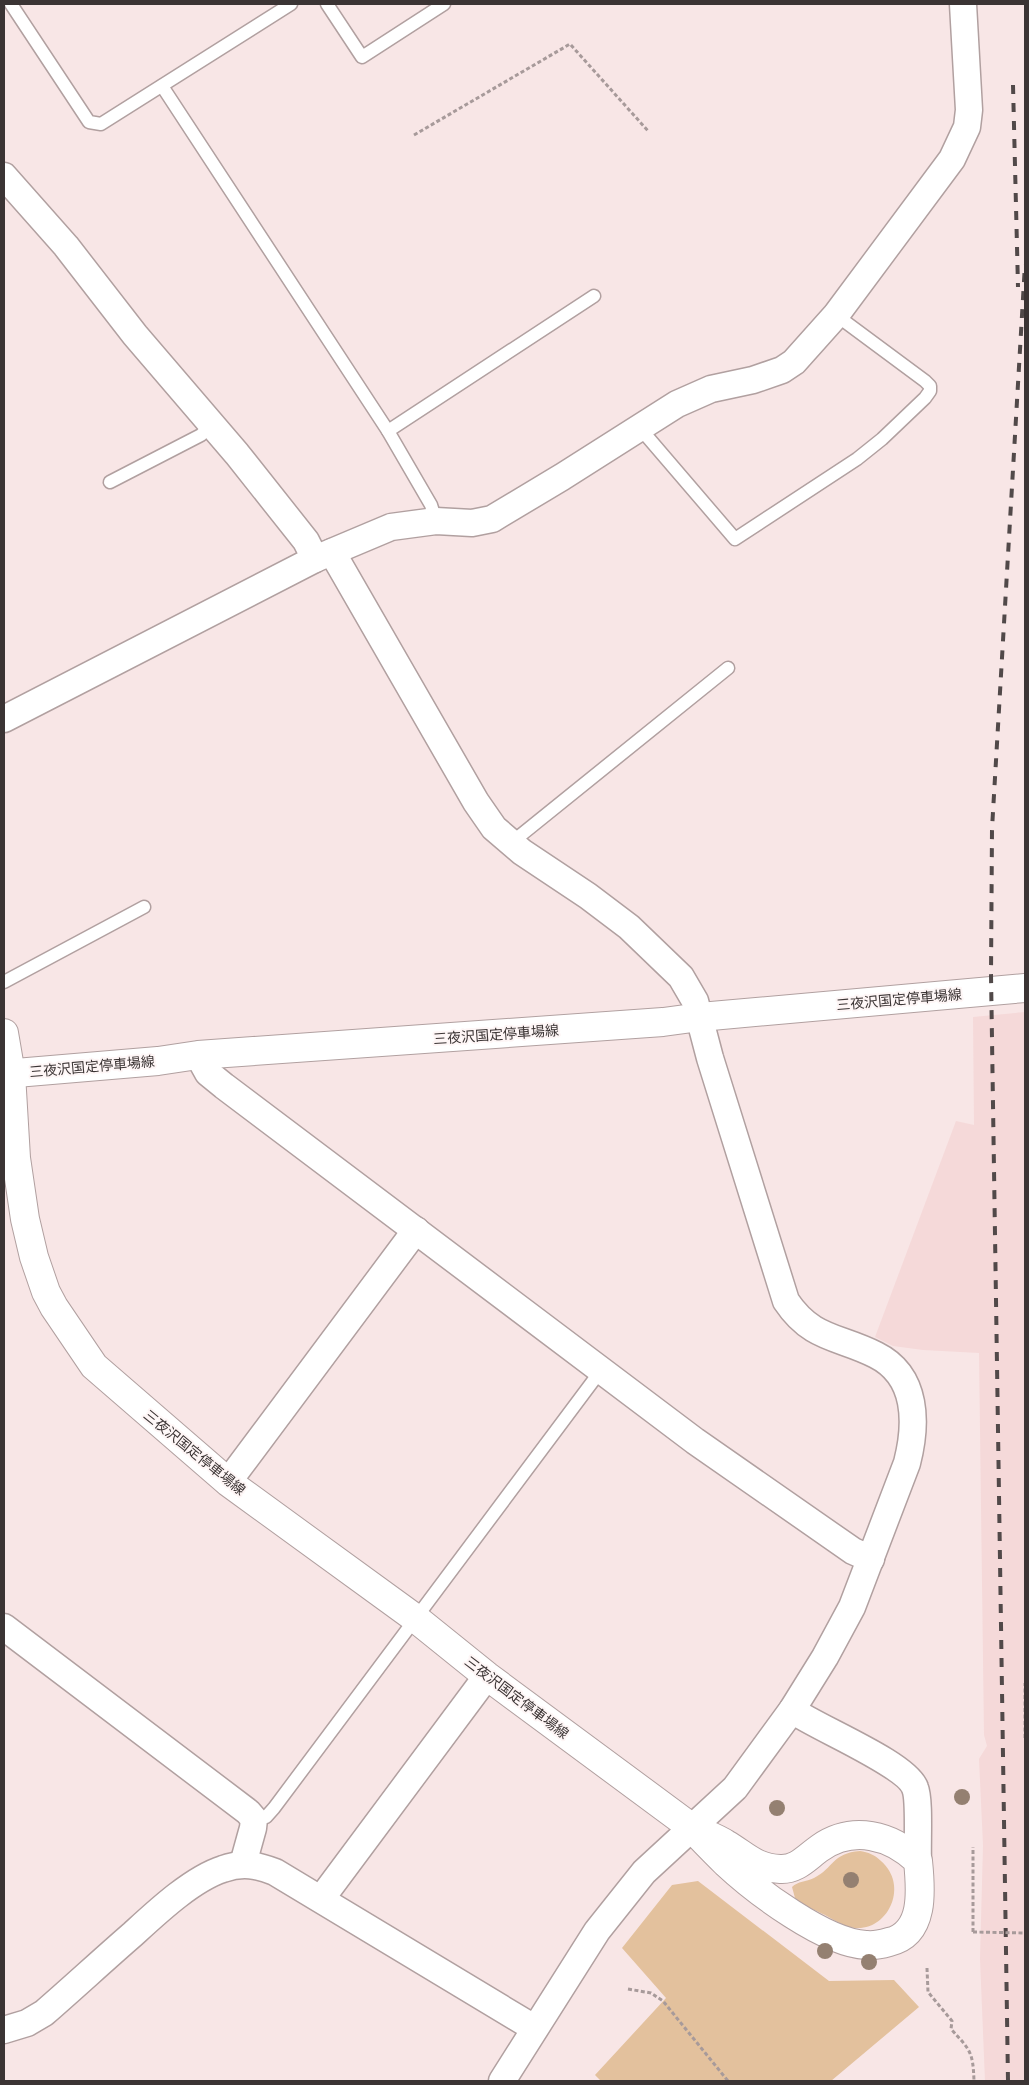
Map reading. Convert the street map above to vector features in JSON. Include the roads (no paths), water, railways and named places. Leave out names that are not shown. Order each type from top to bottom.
[{"type":"main road","name":"三夜沢国定停車場線","points":[[691,1827],[486,1676],[415,1618],[228,1482],[94,1366],[54,1307],[46,1292],[34,1257],[25,1219],[16,1158],[7,1074],[198,1055],[634,1024],[1025,988]]},
{"type":"main road","points":[[4,1033],[7,1074]]},
{"type":"main road","points":[[691,1827],[726,1844],[751,1862],[778,1869],[786,1869],[802,1862],[819,1848],[833,1841],[858,1836],[871,1836],[892,1841],[918,1861],[919,1908],[913,1926],[895,1941],[866,1945],[844,1941],[828,1934],[776,1902],[726,1863],[691,1827]]},
{"type":"street","points":[[4,720],[324,555],[391,527],[436,521],[472,523],[492,519],[562,478],[638,427],[677,404],[711,389],[753,380],[782,370],[794,362],[836,316],[952,160],[961,142],[970,110],[963,4]]},
{"type":"street","points":[[4,176],[66,246],[135,334],[212,424],[306,541],[324,555],[476,802],[494,828],[511,843],[595,902],[628,928],[681,977],[695,1001],[710,1058],[786,1301],[796,1315],[814,1330],[831,1339],[888,1361],[901,1376],[908,1390],[914,1411],[914,1439],[907,1463],[852,1607],[825,1657],[792,1710],[735,1788],[644,1872],[597,1930],[502,2081]]},
{"type":"street","points":[[198,1055],[208,1073],[224,1086],[602,1369],[695,1441],[853,1551],[871,1559]]},
{"type":"street","points":[[228,1482],[416,1230]]},
{"type":"street","points":[[4,1627],[248,1812],[254,1819],[243,1864]]},
{"type":"street","points":[[321,1899],[486,1676]]},
{"type":"street","points":[[792,1710],[812,1724],[874,1754],[897,1768],[911,1780],[917,1793],[918,1861]]},
{"type":"street","points":[[4,2030],[27,2023],[44,2013],[163,1908],[205,1876],[223,1868],[243,1864],[259,1865],[275,1872],[534,2028]]},
{"type":"lane","points":[[11,4],[89,122],[101,124],[291,4]]},
{"type":"lane","points":[[327,4],[362,57],[444,4]]},
{"type":"lane","points":[[162,86],[388,431],[431,505],[436,521]]},
{"type":"lane","points":[[388,431],[594,296]]},
{"type":"lane","points":[[638,427],[735,539],[857,459],[882,439],[925,398],[930,390],[930,386],[925,381],[836,316]]},
{"type":"lane","points":[[110,482],[201,435],[212,424]]},
{"type":"lane","points":[[511,843],[728,668]]},
{"type":"lane","points":[[4,982],[144,907]]},
{"type":"lane","points":[[254,1819],[266,1817],[274,1808],[602,1369]]},
{"type":"railway","points":[[1013,85],[1018,287]]},
{"type":"railway","points":[[1008,2081],[991,974],[992,829],[1025,264]]}]
